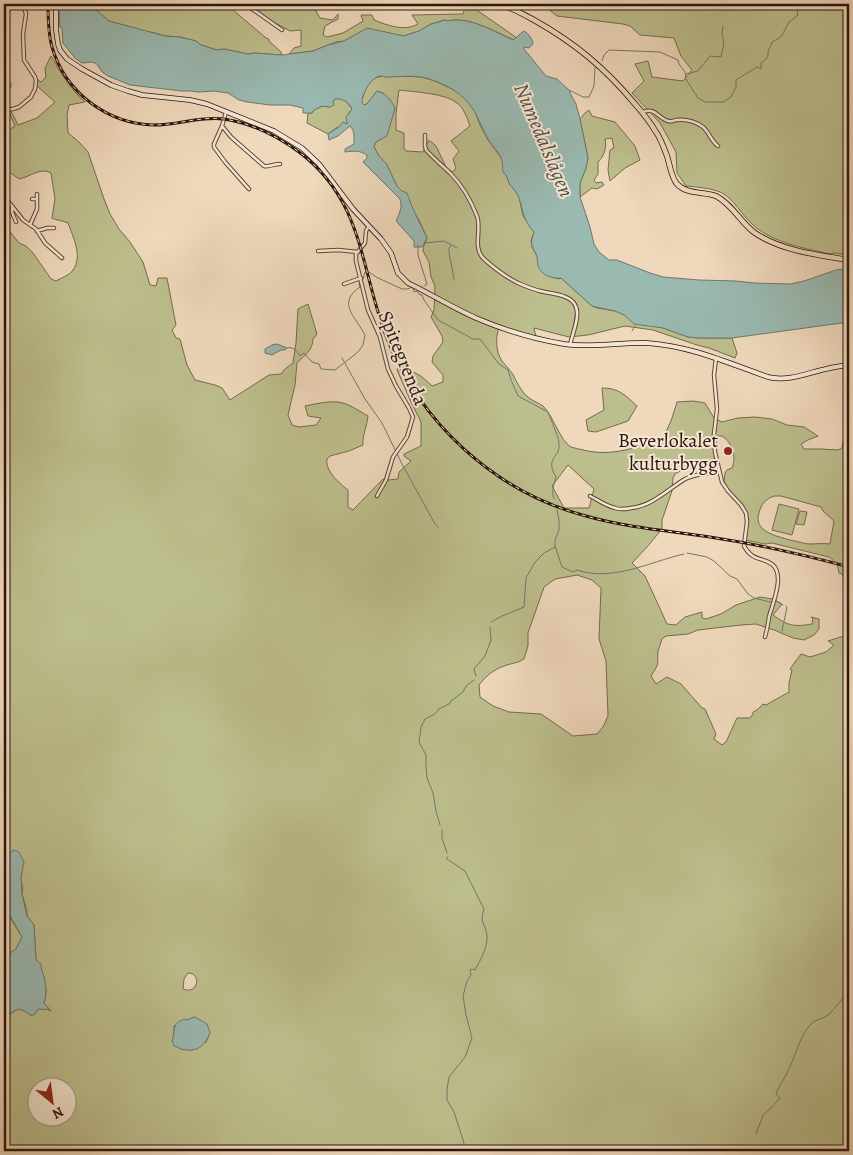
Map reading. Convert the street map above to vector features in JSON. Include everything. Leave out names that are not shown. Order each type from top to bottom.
[{"type":"main road","points":[[56,4],[58,44],[67,59],[112,85],[142,94],[194,100],[274,131],[302,148],[319,164],[353,209],[387,246],[398,273],[403,278],[483,321],[533,337],[570,345],[591,346],[637,343],[694,351],[768,378],[791,378],[828,368],[849,365]]},
{"type":"main road","points":[[500,4],[541,24],[568,40],[612,78],[642,112],[660,140],[674,180],[681,187],[691,192],[720,198],[750,229],[768,239],[794,250],[849,260]]},
{"type":"street","points":[[4,8],[11,4]]},
{"type":"street","points":[[4,110],[19,106],[30,97],[35,89],[35,77],[24,60],[23,34],[26,14],[23,4]]},
{"type":"street","points":[[245,4],[282,30]]},
{"type":"street","points":[[642,112],[651,110],[670,121],[688,120],[695,123],[702,127],[718,146]]},
{"type":"street","points":[[226,112],[214,144],[214,149],[249,189]]},
{"type":"street","points":[[222,126],[229,135],[264,166],[280,164]]},
{"type":"street","points":[[425,134],[426,150],[457,181],[476,213],[479,227],[478,251],[481,256],[517,282],[536,290],[566,297],[575,304],[577,316],[570,345]]},
{"type":"street","points":[[30,225],[36,213],[37,194]]},
{"type":"street","points":[[4,196],[23,220],[37,231],[45,243],[62,258]]},
{"type":"street","points":[[32,199],[37,199]]},
{"type":"street","points":[[12,206],[16,222]]},
{"type":"street","name":"Spitegrenda","points":[[369,226],[366,231],[365,243],[356,254],[356,259],[368,310],[382,343],[391,375],[412,417],[407,437],[393,457],[386,480],[377,496]]},
{"type":"street","points":[[37,231],[54,228]]},
{"type":"street","points":[[318,251],[358,252]]},
{"type":"street","points":[[344,284],[361,278]]},
{"type":"street","points":[[716,358],[714,387],[717,402],[714,445],[719,469],[725,486],[746,514],[748,522],[744,546],[751,555],[775,567],[778,578],[775,600],[765,636]]},
{"type":"street","points":[[590,496],[615,508],[641,507],[686,479],[719,469]]},
{"type":"green space","points":[[89,4],[226,4],[269,39],[282,55],[248,54],[224,49],[217,50],[201,45],[196,41],[144,31],[109,21]]},
{"type":"green space","points":[[246,4],[269,4],[272,6],[274,4],[288,4],[290,10],[296,7],[315,9],[320,18],[333,20],[338,14],[338,19],[325,26],[323,35],[327,37],[343,33],[363,21],[361,15],[372,15],[374,20],[401,28],[418,24],[412,15],[463,14],[466,4],[468,4],[517,38],[514,40],[472,22],[445,20],[404,36],[367,29],[344,41],[336,42],[313,51],[289,54],[294,48],[301,46],[301,30],[290,31]]},
{"type":"green space","points":[[542,4],[849,4],[849,255],[830,254],[779,241],[753,225],[734,203],[720,192],[686,186],[677,173],[676,152],[660,123],[632,93],[644,81],[635,64],[648,61],[652,77],[683,81],[692,70],[681,56],[674,38],[640,35],[630,26],[623,24],[557,16]]},
{"type":"green space","points":[[51,56],[70,86],[85,102],[69,105],[67,115],[68,133],[88,152],[110,214],[143,262],[150,285],[156,286],[158,278],[167,278],[176,325],[172,330],[176,338],[180,339],[187,365],[195,380],[222,388],[230,400],[269,375],[281,374],[293,363],[298,309],[308,304],[317,334],[313,339],[310,350],[297,363],[295,385],[288,415],[292,425],[299,427],[316,425],[321,418],[308,416],[305,406],[338,402],[346,404],[368,416],[363,445],[330,456],[327,459],[330,472],[348,490],[348,507],[353,510],[383,479],[398,479],[399,472],[411,461],[404,454],[421,446],[421,422],[397,370],[400,365],[421,376],[432,386],[443,382],[443,375],[432,362],[433,356],[443,342],[442,336],[431,317],[434,310],[435,286],[431,277],[429,262],[423,251],[427,238],[410,203],[397,186],[386,163],[374,147],[376,142],[387,135],[395,108],[383,93],[377,91],[367,104],[361,103],[367,85],[375,78],[382,76],[421,77],[435,81],[458,92],[469,103],[488,140],[502,159],[510,185],[519,197],[523,216],[534,232],[531,240],[532,247],[547,275],[558,279],[561,278],[592,306],[597,308],[615,311],[652,326],[688,337],[732,338],[737,353],[735,358],[653,330],[625,326],[588,335],[569,337],[534,328],[536,337],[499,328],[497,345],[502,361],[524,393],[547,410],[567,444],[571,447],[594,452],[615,452],[644,444],[664,436],[677,402],[693,401],[705,403],[714,418],[722,422],[738,418],[755,417],[804,427],[818,436],[801,444],[804,449],[838,450],[842,448],[844,436],[849,435],[849,590],[843,582],[844,579],[842,574],[839,573],[836,564],[829,557],[772,543],[765,544],[745,540],[748,519],[744,509],[732,498],[724,481],[725,473],[732,468],[734,455],[731,446],[722,436],[717,436],[716,456],[712,461],[703,462],[675,474],[672,491],[662,520],[662,529],[632,563],[645,576],[667,624],[676,625],[685,617],[702,612],[702,618],[706,619],[721,614],[736,605],[760,597],[773,599],[782,604],[773,615],[787,623],[806,625],[812,624],[813,619],[811,617],[819,619],[819,629],[814,635],[804,640],[793,638],[756,624],[698,630],[688,634],[666,636],[662,639],[658,651],[657,666],[651,676],[656,684],[667,677],[681,684],[705,709],[716,734],[714,739],[722,745],[726,742],[737,718],[750,718],[753,712],[763,704],[766,705],[789,692],[792,670],[790,669],[801,654],[810,657],[826,652],[834,645],[828,641],[847,635],[849,611],[849,1151],[4,1151],[4,1007],[7,1016],[18,1009],[35,1014],[38,1009],[51,1011],[44,1003],[46,994],[44,976],[41,966],[36,960],[34,925],[27,916],[22,894],[22,871],[14,850],[4,859],[4,224],[19,243],[26,246],[33,253],[51,279],[56,281],[70,273],[76,265],[77,259],[76,247],[68,223],[52,218],[55,199],[51,173],[43,171],[19,179],[4,168],[4,133],[15,126],[9,112],[11,111],[18,125],[37,118],[55,102],[37,86],[37,79],[41,82],[46,77],[45,68]],"holes":[[[399,90],[445,97],[462,108],[470,126],[451,141],[459,151],[453,159],[456,168],[453,172],[447,169],[436,146],[429,140],[423,152],[406,151],[404,148],[404,133],[396,130]],[[568,465],[594,489],[589,508],[564,508],[552,486]],[[774,496],[781,496],[821,507],[834,521],[830,544],[803,543],[773,535],[763,529],[759,525],[759,513],[764,502]],[[577,575],[592,580],[601,588],[599,639],[606,661],[608,716],[597,734],[573,736],[541,714],[509,712],[493,706],[480,697],[479,685],[487,676],[493,671],[524,659],[528,646],[528,633],[544,587],[555,579]],[[188,973],[193,974],[197,981],[194,988],[190,990],[183,989],[184,979]],[[195,1017],[210,1033],[206,1042],[192,1050],[181,1049],[172,1041],[174,1026]]]},
{"type":"green space","points":[[4,75],[11,85],[4,96]]},
{"type":"green space","points":[[340,98],[346,101],[352,109],[348,114],[347,124],[336,128],[328,134],[307,123],[308,113],[312,113],[323,106],[330,107],[335,99]]},
{"type":"green space","points":[[589,110],[592,116],[615,122],[635,146],[640,160],[625,168],[610,181],[608,170],[610,150],[614,148],[612,138],[605,139],[606,146],[598,162],[598,174],[594,180],[596,183],[602,182],[604,185],[597,189],[592,188],[580,197],[580,183],[588,158],[580,119]]},
{"type":"green space","points":[[602,388],[608,388],[625,395],[637,406],[628,421],[596,432],[588,431],[586,420],[604,410]]},
{"type":"green space","points":[[779,504],[799,509],[792,535],[772,530]]},
{"type":"green space","points":[[800,511],[807,512],[804,525],[796,524]]},
{"type":"green space","points":[[4,889],[7,910],[22,937],[16,949],[10,954],[8,972],[4,982]]},
{"type":"water","name":"Numedalslågen","points":[[62,4],[89,4],[109,21],[165,36],[196,41],[201,45],[217,50],[224,49],[248,54],[282,55],[313,51],[344,41],[367,28],[404,36],[445,20],[472,22],[513,40],[524,31],[530,36],[533,44],[529,48],[524,47],[524,49],[546,76],[557,79],[570,91],[576,104],[588,158],[580,183],[580,197],[594,244],[599,252],[609,260],[617,260],[663,277],[699,280],[790,284],[849,268],[849,322],[732,338],[699,338],[688,337],[663,328],[634,324],[624,315],[615,311],[592,306],[561,278],[547,276],[539,269],[537,255],[532,247],[534,232],[526,220],[517,194],[503,172],[500,155],[488,139],[466,100],[448,87],[428,78],[380,76],[376,77],[367,87],[362,103],[364,105],[367,104],[377,91],[388,97],[395,108],[387,136],[376,142],[374,147],[386,163],[397,186],[407,193],[427,238],[422,247],[414,247],[414,241],[396,221],[401,208],[400,199],[363,162],[367,155],[354,151],[345,152],[345,149],[354,144],[352,128],[350,126],[338,136],[329,140],[328,134],[343,122],[347,124],[346,117],[352,109],[345,101],[335,99],[334,105],[330,107],[322,106],[312,113],[303,113],[303,108],[290,105],[247,102],[239,100],[228,93],[182,91],[130,85],[108,76],[102,72],[97,64],[92,62],[82,63],[75,58],[63,43],[59,9]]},
{"type":"water","points":[[277,344],[287,348],[272,355],[265,353],[265,349]]},
{"type":"water","points":[[14,850],[19,852],[24,862],[21,877],[22,894],[27,916],[34,925],[36,960],[41,964],[44,975],[46,993],[44,1003],[51,1011],[38,1009],[32,1016],[25,1011],[17,1009],[7,1016],[4,1003],[6,998],[4,982],[8,972],[9,957],[11,952],[16,949],[22,937],[7,910],[4,889],[4,859]]},
{"type":"water","points":[[195,1017],[207,1024],[210,1033],[203,1045],[192,1050],[174,1046],[172,1041],[176,1025],[185,1019]]},
{"type":"waterway","points":[[702,8],[703,4]]},
{"type":"waterway","points":[[602,61],[604,55],[609,50],[660,52],[678,60],[685,72],[686,79],[698,98],[705,102],[724,102],[731,97],[736,87],[736,80],[757,67],[761,69],[761,63],[768,57],[772,42],[781,37],[789,22],[798,15],[797,10],[805,4]]},
{"type":"waterway","points":[[686,74],[698,71],[710,56],[721,57],[724,43],[722,35],[723,26]]},
{"type":"waterway","points":[[569,90],[583,97],[589,97],[594,86],[595,68]]},
{"type":"waterway","points":[[425,243],[444,241],[457,248]]},
{"type":"waterway","points":[[418,245],[418,255],[427,284],[424,286]]},
{"type":"waterway","points":[[451,246],[449,253],[454,279]]},
{"type":"waterway","points":[[287,348],[293,348],[300,356],[304,353],[312,362],[319,364],[321,369],[335,370],[358,352],[363,345],[365,335],[350,310],[349,299],[360,287],[359,284],[365,272],[369,272],[402,289],[413,287],[414,292],[417,291],[422,295],[438,320],[473,339],[480,339],[499,364],[508,370],[518,396],[548,412],[559,443],[558,452],[552,461],[556,477],[553,491],[554,499]]},
{"type":"waterway","points":[[632,331],[635,326]]},
{"type":"waterway","points":[[342,358],[365,399],[382,423],[402,464],[438,527]]},
{"type":"waterway","points":[[557,510],[559,530],[555,546],[562,567],[573,572],[577,570],[604,574],[631,570],[684,554]]},
{"type":"waterway","points":[[491,622],[524,607],[526,578],[535,562],[544,553],[555,547]]},
{"type":"waterway","points":[[687,553],[707,557],[730,576],[737,579],[748,594],[754,598],[773,602]]},
{"type":"waterway","points":[[776,601],[783,605]]},
{"type":"waterway","points":[[782,631],[786,606]]},
{"type":"waterway","points":[[476,676],[474,669],[485,656],[491,640],[490,627]]},
{"type":"waterway","points":[[440,825],[433,793],[427,778],[426,755],[419,742],[421,727],[425,719],[449,704],[474,680]]},
{"type":"waterway","points":[[442,830],[442,838],[447,853]]},
{"type":"waterway","points":[[447,857],[447,859],[465,871],[484,909],[482,921],[487,936],[481,958],[475,970],[470,970],[471,975],[467,981],[463,996],[472,1038],[465,1057],[449,1077],[447,1089],[447,1100],[454,1112],[464,1143],[463,1151]]},
{"type":"waterway","points":[[756,1134],[763,1115],[780,1098],[776,1094],[778,1088],[790,1067],[807,1029],[813,1022],[828,1015],[849,992]]},
{"type":"railway","points":[[48,4],[50,36],[58,63],[78,91],[104,112],[120,119],[154,125],[215,118],[234,121],[263,131],[282,141],[299,152],[320,171],[336,192],[348,214],[357,237],[377,311],[401,368],[419,397],[440,425],[465,450],[492,471],[521,490],[553,505],[586,516],[634,526],[750,544],[849,567]]},
{"type":"place","name":"Beverlokalet kulturbygg","points":[[728,451]]}]
